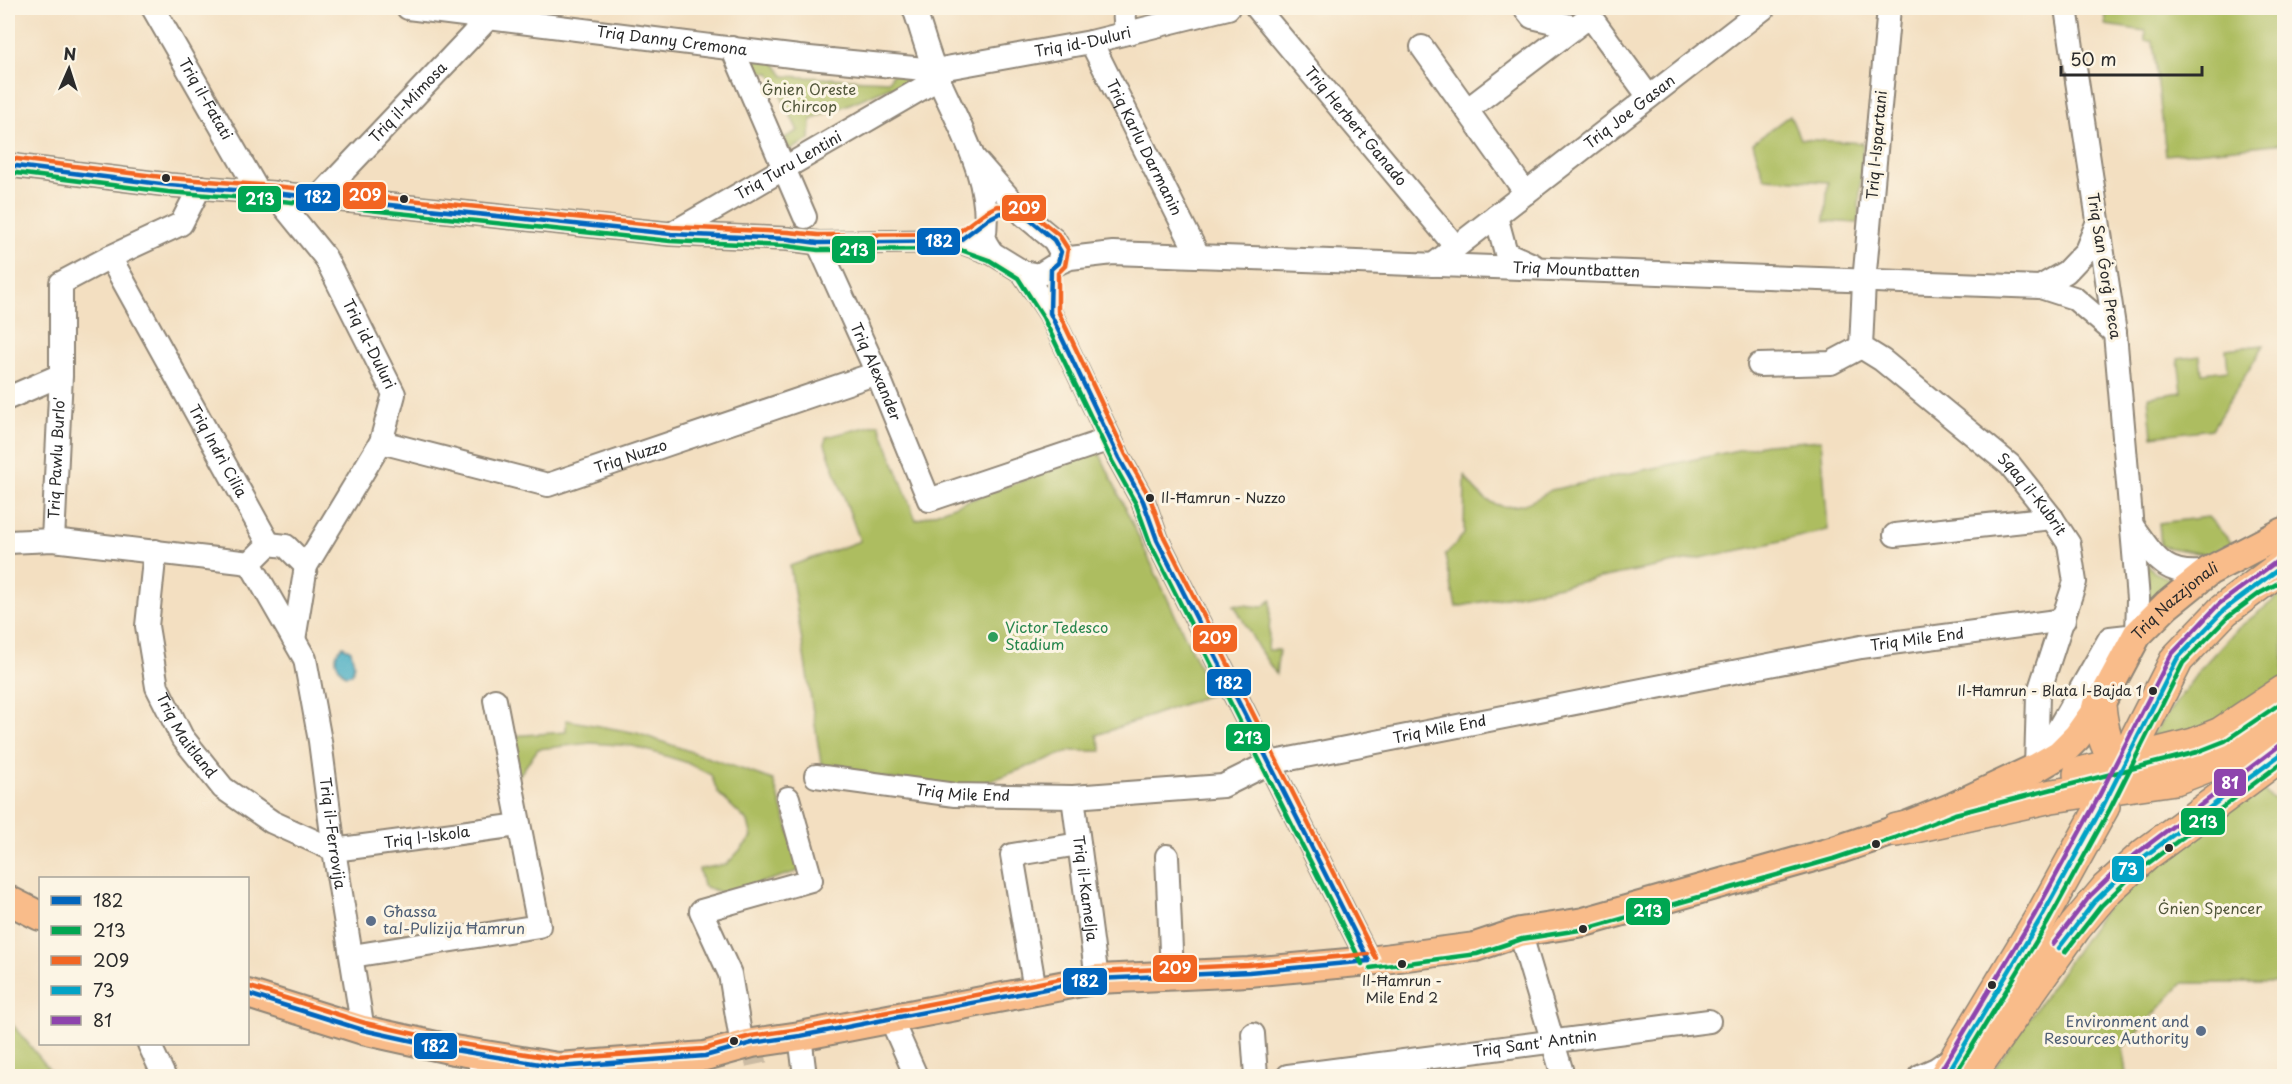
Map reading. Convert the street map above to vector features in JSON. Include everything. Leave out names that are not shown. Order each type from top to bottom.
[{"type":"highway","points":[[2251,741],[2164,771],[2130,768],[2130,751],[2177,659],[2224,610],[2284,565]]},
{"type":"highway","points":[[2256,587],[2284,572]]},
{"type":"highway","points":[[1953,807],[2130,751],[2194,745],[2221,734],[2284,692]]},
{"type":"highway","points":[[2099,706],[2104,739],[2117,759],[2130,751]]},
{"type":"highway","points":[[1898,830],[2052,796],[2175,778],[2211,764],[2251,741],[2284,717]]},
{"type":"highway","points":[[1959,1068],[1978,1064],[2075,927],[2107,889],[2146,854],[2284,752]]},
{"type":"highway","points":[[1959,1068],[2103,806]]},
{"type":"main road","name":"Triq Nazzjonali","points":[[249,994],[479,1065],[558,1067],[705,1056],[742,1046],[1097,979],[1249,972],[1370,961],[1475,947],[1520,932],[1584,922],[1831,852],[1898,830],[2036,768],[2060,754],[2077,737],[2099,706],[2137,635],[2167,605],[2210,571],[2284,532]]},
{"type":"main road","points":[[8,900],[39,916]]},
{"type":"street","name":"Triq il-Fatati","points":[[153,8],[265,192]]},
{"type":"street","name":"Triq Danny Cremona","points":[[408,8],[495,13],[937,75]]},
{"type":"street","points":[[914,8],[937,75],[975,159],[988,219],[984,240],[992,253]]},
{"type":"street","points":[[1124,8],[1126,33]]},
{"type":"street","name":"Triq id-Duluri","points":[[937,75],[1091,42],[1228,8]]},
{"type":"street","name":"Triq Herbert Ganado","points":[[1257,8],[1456,247]]},
{"type":"street","points":[[1525,8],[1532,17],[1582,22],[1649,97]]},
{"type":"street","name":"Triq Joe Gasan","points":[[1433,265],[1764,8]]},
{"type":"street","name":"Triq l-Ispartani","points":[[1864,282],[1889,8]]},
{"type":"street","name":"Triq San Ġorġ Preca","points":[[2066,8],[2115,333],[2138,599],[2137,635]]},
{"type":"street","name":"Triq il-Mimosa","points":[[319,197],[495,13]]},
{"type":"street","points":[[1468,109],[1582,22]]},
{"type":"street","name":"Triq Karlu Darmanin","points":[[1091,42],[1198,255]]},
{"type":"street","points":[[1422,47],[1526,193]]},
{"type":"street","points":[[732,48],[805,217]]},
{"type":"street","name":"Triq Turu Lentini","points":[[671,234],[785,168],[937,75]]},
{"type":"street","points":[[975,159],[1024,215],[1054,240],[1060,252],[1055,266],[1050,313]]},
{"type":"street","points":[[8,165],[200,188],[319,197],[671,234],[788,239],[818,243],[959,241],[992,253],[1023,272],[1039,274],[1055,266]]},
{"type":"street","points":[[110,257],[181,224],[200,188]]},
{"type":"street","name":"Triq id-Duluri","points":[[265,192],[325,257],[394,394],[381,442],[306,566],[294,640]]},
{"type":"street","points":[[959,241],[988,219],[1000,213],[1024,215]]},
{"type":"street","points":[[1496,216],[1506,254],[1541,269]]},
{"type":"street","points":[[2040,287],[2066,272],[2086,251],[2097,222]]},
{"type":"street","name":"Triq Mountbatten","points":[[1054,240],[1113,253]]},
{"type":"street","name":"Triq Alexander","points":[[818,243],[877,373],[929,500],[1110,439]]},
{"type":"street","name":"Triq Mountbatten","points":[[1055,266],[1070,258],[1113,253],[2040,287],[2074,298],[2115,333]]},
{"type":"street","name":"Triq Pawlu Burlo'","points":[[53,540],[61,375],[61,283],[110,257]]},
{"type":"street","name":"Triq Indrì Cilia","points":[[110,257],[269,544]]},
{"type":"street","points":[[1023,272],[1050,313],[1110,439],[1143,501],[1158,540],[1370,961]]},
{"type":"street","points":[[1759,365],[1831,363],[1861,347],[1864,282]]},
{"type":"street","name":"Sqaq il-Kubrit","points":[[1861,347],[1882,360],[2010,465],[2052,518],[2069,544],[2075,582],[2038,694],[2036,768]]},
{"type":"street","name":"Triq Nuzzo","points":[[381,442],[548,485],[877,373]]},
{"type":"street","points":[[8,398],[61,375]]},
{"type":"street","points":[[1895,535],[2052,518]]},
{"type":"street","points":[[2132,526],[2156,559],[2176,571],[2196,573],[2210,571]]},
{"type":"street","points":[[8,542],[53,540],[250,563]]},
{"type":"street","points":[[250,563],[269,544],[286,546],[306,566]]},
{"type":"street","name":"Triq Maitland","points":[[155,551],[147,626],[157,687],[182,737],[223,788],[273,822],[334,850]]},
{"type":"street","points":[[250,563],[294,640]]},
{"type":"street","name":"Triq Mile End","points":[[816,776],[955,795],[1073,797],[1223,786],[1269,763],[1861,647],[2064,620]]},
{"type":"street","points":[[2036,768],[2110,638],[2137,635]]},
{"type":"street","name":"Triq il-Ferrovija","points":[[294,640],[304,659],[320,741],[334,850],[363,1030]]},
{"type":"street","points":[[352,956],[539,926],[495,700]]},
{"type":"street","name":"Triq il-Kamelja","points":[[1073,797],[1097,979]]},
{"type":"street","points":[[742,1046],[730,974],[701,911],[811,880],[788,798]]},
{"type":"street","name":"Triq l-Iskola","points":[[334,850],[519,825]]},
{"type":"street","points":[[1035,990],[1012,855],[1079,844]]},
{"type":"street","points":[[1167,856],[1172,974]]},
{"type":"street","points":[[1520,932],[1563,1077]]},
{"type":"street","points":[[890,1017],[916,1077]]},
{"type":"street","name":"Triq Sant' Antnin","points":[[1288,1077],[1372,1072],[1709,1021]]},
{"type":"street","points":[[1252,1034],[1256,1077]]},
{"type":"street","points":[[800,1036],[805,1077]]},
{"type":"street","points":[[149,1045],[164,1077]]},
{"type":"street","points":[[512,1077],[558,1067]]},
{"type":"street","points":[[1920,1077],[1936,1069],[1959,1068]]},
{"type":"green space","points":[[2105,8],[2284,8],[2284,143],[2166,155],[2153,41],[2145,41],[2145,31],[2106,25]]},
{"type":"green space","name":"Ġnien Oreste Chircop","points":[[751,57],[772,59],[784,76],[889,81],[894,70],[920,80],[896,93],[890,87],[811,120],[810,140],[789,150],[784,138],[798,131],[770,73],[758,72]]},
{"type":"green space","points":[[1790,115],[1800,139],[1863,143],[1858,223],[1825,221],[1828,182],[1764,178],[1753,143]]},
{"type":"green space","points":[[2264,345],[2212,429],[2152,436],[2148,397],[2182,392],[2178,359],[2200,356],[2202,373],[2228,370],[2226,349]]},
{"type":"green space","name":"Victor Tedesco Stadium","points":[[879,424],[916,520],[1099,452],[1212,694],[1097,735],[1102,751],[1070,751],[966,790],[822,769],[790,566],[860,541],[825,444],[826,437]]},
{"type":"green space","points":[[1821,440],[1828,530],[1755,547],[1456,607],[1445,556],[1464,534],[1465,476],[1484,498],[1504,506],[1515,506],[1538,498],[1551,490],[1766,444]]},
{"type":"green space","points":[[2208,517],[2232,543],[2208,555],[2161,546],[2159,523]]},
{"type":"green space","points":[[2140,556],[2154,572],[2176,582],[2146,610]]},
{"type":"green space","points":[[2284,592],[2284,681],[2207,730],[2144,746],[2201,668],[2236,630]]},
{"type":"green space","points":[[1271,600],[1268,650],[1279,650],[1276,674],[1234,604],[1262,607]]},
{"type":"green space","points":[[566,720],[637,733],[773,780],[802,870],[725,894],[703,886],[699,869],[727,864],[752,837],[748,822],[718,793],[711,775],[685,762],[633,746],[591,743],[538,749],[518,777],[511,736],[566,732]]},
{"type":"green space","name":"Ġnien Spencer","points":[[2255,785],[2284,806],[2284,986],[2281,983],[2183,983],[2123,1048],[2126,1076],[1989,1076],[2101,915],[2139,869]]},
{"type":"green space","points":[[12,1024],[55,1076],[8,1076],[8,1027]]},
{"type":"water","points":[[343,646],[351,651],[354,663],[352,674],[345,675],[337,664],[337,653]]},
{"type":"tunnel","points":[[752,1043],[759,1076]]},
{"type":"transit line","name":"209","points":[[9,158],[170,178],[274,186],[672,227],[818,235],[956,234],[997,206],[1025,208],[1059,235],[1068,249],[1065,266],[1058,273],[1058,311],[1126,455],[1150,498],[1164,537],[1376,958]]},
{"type":"transit line","name":"182","points":[[8,165],[169,185],[273,193],[671,234],[788,239],[818,243],[959,241],[988,219],[1000,213],[1024,215],[1054,240],[1061,252],[1058,263],[1051,269],[1050,313],[1119,458],[1143,501],[1157,540],[1369,961]]},
{"type":"transit line","name":"213","points":[[8,172],[168,192],[272,200],[670,241],[787,246],[818,250],[958,249],[989,260],[1018,278],[1043,317],[1112,461],[1136,504],[1150,543],[1362,964]]},
{"type":"transit line","name":"81","points":[[1940,1072],[2035,914],[2096,802],[2171,655],[2219,604],[2280,559]]},
{"type":"transit line","name":"73","points":[[1946,1076],[2041,918],[2103,806],[2177,659],[2224,610],[2284,565]]},
{"type":"transit line","name":"213","points":[[1954,1076],[2048,922],[2110,809],[2183,663],[2229,616],[2260,593],[2284,580]]},
{"type":"transit line","name":"213","points":[[1370,968],[1477,954],[1522,939],[1586,929],[1833,859],[1955,814],[2197,752],[2225,741],[2284,701]]},
{"type":"transit line","name":"81","points":[[2053,944],[2090,896],[2124,863],[2279,746]]},
{"type":"transit line","name":"73","points":[[2059,948],[2095,901],[2129,868],[2284,752]]},
{"type":"transit line","name":"213","points":[[2065,952],[2101,906],[2134,874],[2284,761]]},
{"type":"transit line","name":"209","points":[[250,987],[365,1023],[455,1043],[558,1059],[704,1049],[751,1036],[799,1029],[1096,972],[1248,965],[1368,954]]},
{"type":"transit line","name":"182","points":[[249,994],[363,1030],[454,1050],[558,1067],[705,1056],[752,1043],[800,1036],[1097,979],[1249,972],[1369,961]]},
{"type":"place","name":"Il-Ħamrun - Nuzzo","points":[[1150,498]]},
{"type":"place","name":"Victor Tedesco Stadium","points":[[993,637]]},
{"type":"place","name":"Il-Ħamrun - Blata l-Bajda 1","points":[[2153,691]]},
{"type":"place","name":"Għassa tal-Pulizija Ħamrun","points":[[371,921]]},
{"type":"place","name":"Il-Ħamrun - Mile End 2","points":[[1402,964]]},
{"type":"place","name":"Environment and Resources Authority","points":[[2201,1031]]}]
